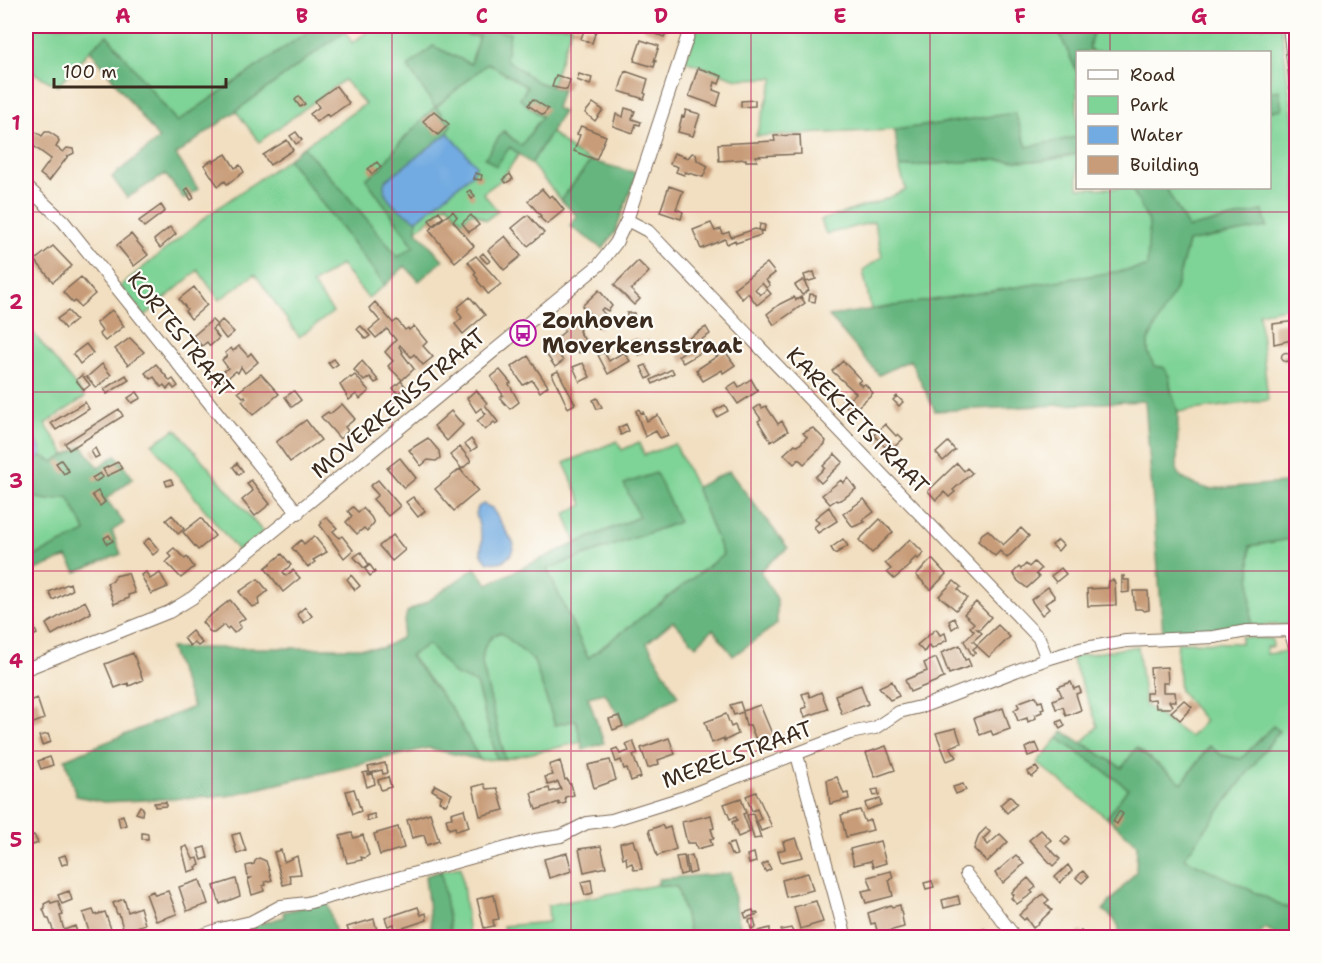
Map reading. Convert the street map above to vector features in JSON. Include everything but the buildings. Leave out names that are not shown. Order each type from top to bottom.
[{"type":"street","name":"MOVERKENSSTRAAT","points":[[26,669],[169,612],[192,598],[599,265],[616,243],[627,220],[691,26]]},
{"type":"street","points":[[1288,26],[1296,87]]},
{"type":"street","name":"KORTESTRAAT","points":[[26,186],[63,221],[298,513]]},
{"type":"street","name":"KAREKIETSTRAAT","points":[[627,220],[648,231],[1031,629],[1039,638],[1047,658]]},
{"type":"street","points":[[1293,630],[1296,651]]},
{"type":"street","name":"MERELSTRAAT","points":[[194,938],[251,922],[281,906],[307,903],[535,840],[561,836],[587,823],[612,820],[672,801],[850,734],[875,728],[899,712],[924,706],[1047,658],[1089,647],[1126,641],[1214,637],[1247,631],[1293,630]]},
{"type":"street","points":[[797,755],[846,938]]},
{"type":"street","points":[[966,874],[1016,938]]},
{"type":"green space","points":[[31,26],[316,26],[177,122],[107,35],[90,50],[58,86],[26,69],[26,35]]},
{"type":"green space","points":[[316,26],[340,26],[345,31],[176,155],[198,189],[184,199],[165,174],[127,198],[112,177],[159,139],[90,50],[107,35],[177,122]]},
{"type":"green space","points":[[375,26],[467,26],[466,35],[479,36],[471,64],[436,107],[488,63],[527,87],[520,99],[542,117],[521,146],[504,131],[486,158],[496,166],[509,147],[519,154],[501,180],[483,193],[498,211],[486,220],[472,212],[462,221],[447,204],[416,231],[417,220],[473,173],[476,166],[448,133],[450,124],[435,107],[398,145],[382,167],[366,179],[414,246],[398,257],[303,147],[365,104],[344,80],[259,142],[236,111],[345,31],[352,43]]},
{"type":"green space","points":[[467,26],[493,26],[493,30],[510,33],[506,59],[537,82],[562,90],[556,108],[563,112],[531,164],[510,147],[496,166],[485,158],[503,131],[521,146],[542,117],[520,99],[527,87],[488,63],[436,107],[451,124],[448,133],[385,181],[408,215],[417,220],[417,231],[443,260],[419,281],[405,266],[385,285],[288,159],[303,147],[398,257],[414,246],[366,179],[382,167],[398,145],[435,107],[408,67],[433,46],[471,64],[479,36],[466,35]]},
{"type":"green space","points":[[493,26],[572,26],[551,87],[537,82],[505,59]]},
{"type":"green space","points":[[698,26],[1056,26],[1076,70],[1076,137],[1027,147],[1015,113],[895,130],[756,136],[774,78],[737,79],[685,61]]},
{"type":"green space","points":[[1056,26],[1094,26],[1089,48],[1091,51],[1076,51],[1076,70]]},
{"type":"green space","points":[[1094,26],[1281,26],[1296,143],[1296,306],[1259,313],[1268,400],[1178,412],[1169,376],[1154,367],[1148,352],[1148,341],[1176,288],[1188,242],[1263,211],[1188,228],[1167,189],[1271,189],[1271,111],[1282,109],[1279,91],[1271,92],[1271,51],[1091,51],[1089,48]]},
{"type":"green space","points":[[1279,90],[1282,109],[1271,111],[1271,92]]},
{"type":"green space","points":[[1015,113],[1027,147],[1076,137],[1076,154],[1042,161],[988,160],[899,167],[895,130]]},
{"type":"green space","points":[[551,132],[575,153],[591,161],[561,200],[531,164]]},
{"type":"green space","points":[[1076,154],[1076,189],[1132,189],[1149,223],[1148,267],[871,310],[863,270],[882,257],[874,222],[826,234],[821,220],[881,201],[906,190],[899,167],[988,160],[1042,161]]},
{"type":"green space","points":[[288,159],[385,285],[368,298],[341,265],[312,284],[333,312],[299,337],[255,274],[219,300],[198,270],[145,316],[120,286],[212,212]]},
{"type":"green space","points":[[591,161],[637,173],[615,232],[603,249],[570,226],[577,216],[561,200]]},
{"type":"green space","points":[[1132,189],[1167,189],[1188,228],[1263,211],[1267,227],[1188,242],[1176,288],[1148,341],[1148,352],[1154,366],[1163,367],[1169,376],[1178,412],[1177,472],[1182,478],[1209,489],[1296,482],[1296,538],[1250,546],[1251,626],[1163,633],[1145,401],[935,411],[910,360],[879,375],[829,316],[1147,267],[1149,223]]},
{"type":"green space","points":[[26,324],[85,397],[45,424],[66,455],[54,462],[41,456],[40,447],[26,429]]},
{"type":"green space","points":[[176,429],[263,532],[239,552],[152,444]]},
{"type":"green space","points":[[617,441],[622,450],[639,442],[644,455],[675,444],[696,487],[723,555],[588,658],[547,569],[679,522],[639,517],[576,543],[565,514],[583,505],[564,463]]},
{"type":"green space","points":[[82,446],[98,467],[116,455],[133,478],[106,499],[124,523],[112,531],[121,554],[76,572],[67,557],[26,574],[26,560],[86,532],[68,497],[48,500],[26,496],[26,465],[41,456],[54,462]]},
{"type":"green space","points":[[729,471],[788,548],[760,571],[777,599],[777,624],[733,656],[713,629],[696,646],[673,621],[647,643],[678,696],[625,726],[605,693],[588,697],[604,743],[583,750],[576,720],[555,725],[534,661],[500,632],[486,645],[482,664],[505,759],[497,759],[476,683],[454,674],[428,644],[410,656],[452,709],[480,760],[428,748],[227,796],[104,802],[76,796],[65,759],[193,707],[170,648],[382,648],[401,638],[407,612],[428,601],[475,568],[488,584],[639,517],[624,484],[656,473],[679,522],[547,569],[588,658],[723,555],[696,487]]},
{"type":"green space","points":[[26,496],[48,500],[68,497],[86,532],[26,560]]},
{"type":"green space","points":[[1296,538],[1296,624],[1251,626],[1250,546]]},
{"type":"green space","points":[[500,631],[534,661],[555,725],[576,720],[582,742],[505,759],[482,664],[486,644]]},
{"type":"green space","points":[[1241,637],[1272,639],[1273,647],[1266,647],[1267,654],[1290,651],[1296,669],[1296,912],[1183,858],[1279,731],[1273,726],[1241,759],[1221,755],[1209,746],[1182,783],[1137,748],[1122,769],[1082,743],[1098,726],[1071,657],[1138,646],[1145,705],[1190,737],[1205,721],[1180,691],[1178,642],[1241,643]]},
{"type":"green space","points":[[428,643],[454,674],[476,683],[497,759],[480,760],[452,709],[410,655]]},
{"type":"green space","points":[[1273,726],[1279,731],[1184,858],[1296,912],[1296,937],[1278,937],[1266,928],[1255,937],[1117,937],[1119,927],[1103,910],[1136,872],[1137,844],[1107,818],[1128,788],[1058,738],[1063,731],[1122,768],[1136,748],[1182,783],[1210,746],[1221,755],[1241,759]]},
{"type":"green space","points":[[1058,738],[1128,788],[1107,818],[1037,763]]},
{"type":"green space","points":[[461,867],[469,937],[451,937],[441,871]]},
{"type":"green space","points":[[441,871],[451,937],[432,937],[425,876]]},
{"type":"green space","points":[[731,873],[738,918],[744,937],[691,937],[677,887],[657,885],[659,879]]},
{"type":"green space","points":[[657,885],[677,887],[691,937],[505,937],[503,926],[549,922],[548,905]]},
{"type":"green space","points":[[327,902],[337,937],[312,937],[311,934],[287,938],[253,937],[249,927],[284,917],[283,912]]},
{"type":"water","points":[[448,133],[476,165],[473,173],[417,220],[399,209],[389,199],[384,188],[385,181]]},
{"type":"water","points":[[26,429],[40,447],[41,456],[32,463],[26,464]]},
{"type":"water","points":[[483,504],[492,508],[514,544],[509,557],[502,561],[488,562],[481,553],[482,539],[476,514],[478,507]]},
{"type":"place","name":"Zonhoven Moverkensstraat","points":[[523,333]]}]
